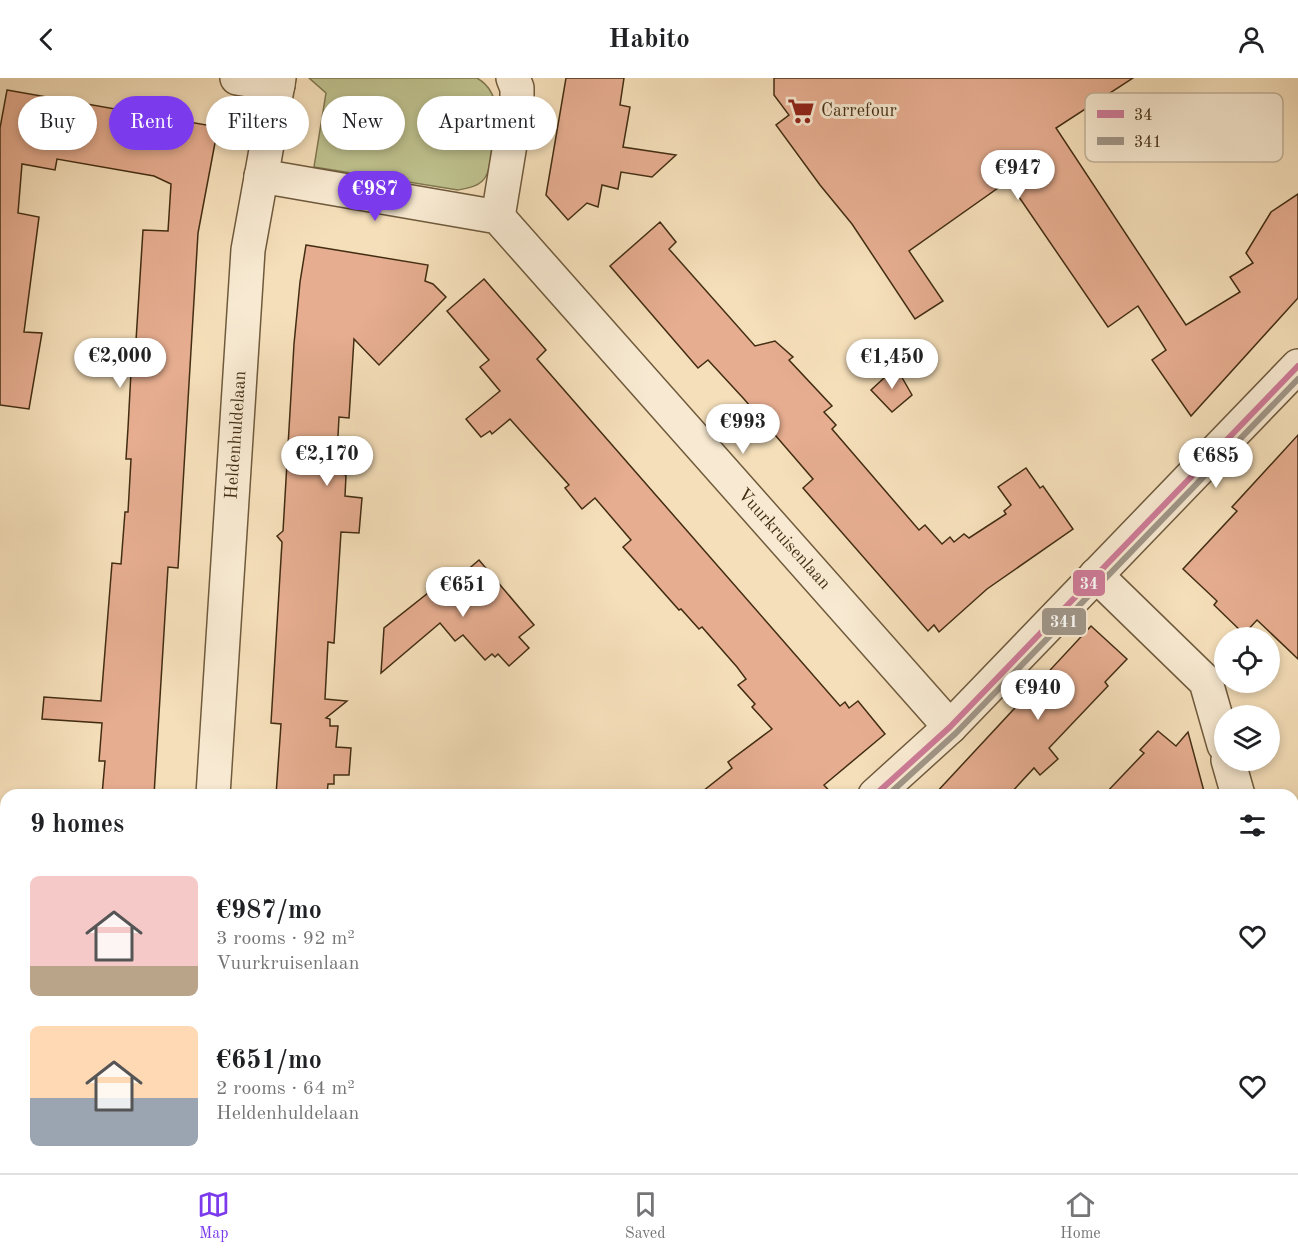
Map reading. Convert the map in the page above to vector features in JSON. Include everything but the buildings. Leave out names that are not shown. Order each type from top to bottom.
[{"type":"street","points":[[237,78],[279,81]]},
{"type":"street","points":[[261,176],[498,217],[517,102],[517,88],[513,78]]},
{"type":"street","name":"Heldenhuldelaan","points":[[213,789],[248,250],[279,81]]},
{"type":"street","name":"Vuurkruisenlaan","points":[[498,217],[950,727]]},
{"type":"street","points":[[882,789],[950,727],[1298,366]]},
{"type":"street","points":[[1096,575],[1206,682],[1214,710]]},
{"type":"street","points":[[1231,771],[1236,789]]},
{"type":"green space","points":[[309,78],[477,78],[485,84],[492,96],[417,96],[417,150],[492,150],[486,176],[478,184],[458,190],[314,167],[321,124],[321,150],[405,150],[405,96],[326,96],[326,93]]},
{"type":"transit line","name":"34","points":[[882,789],[950,727],[1298,366]]},
{"type":"transit line","name":"341","points":[[895,789],[956,733],[1298,379]]},
{"type":"place","name":"Carrefour","points":[[801,111]]}]
